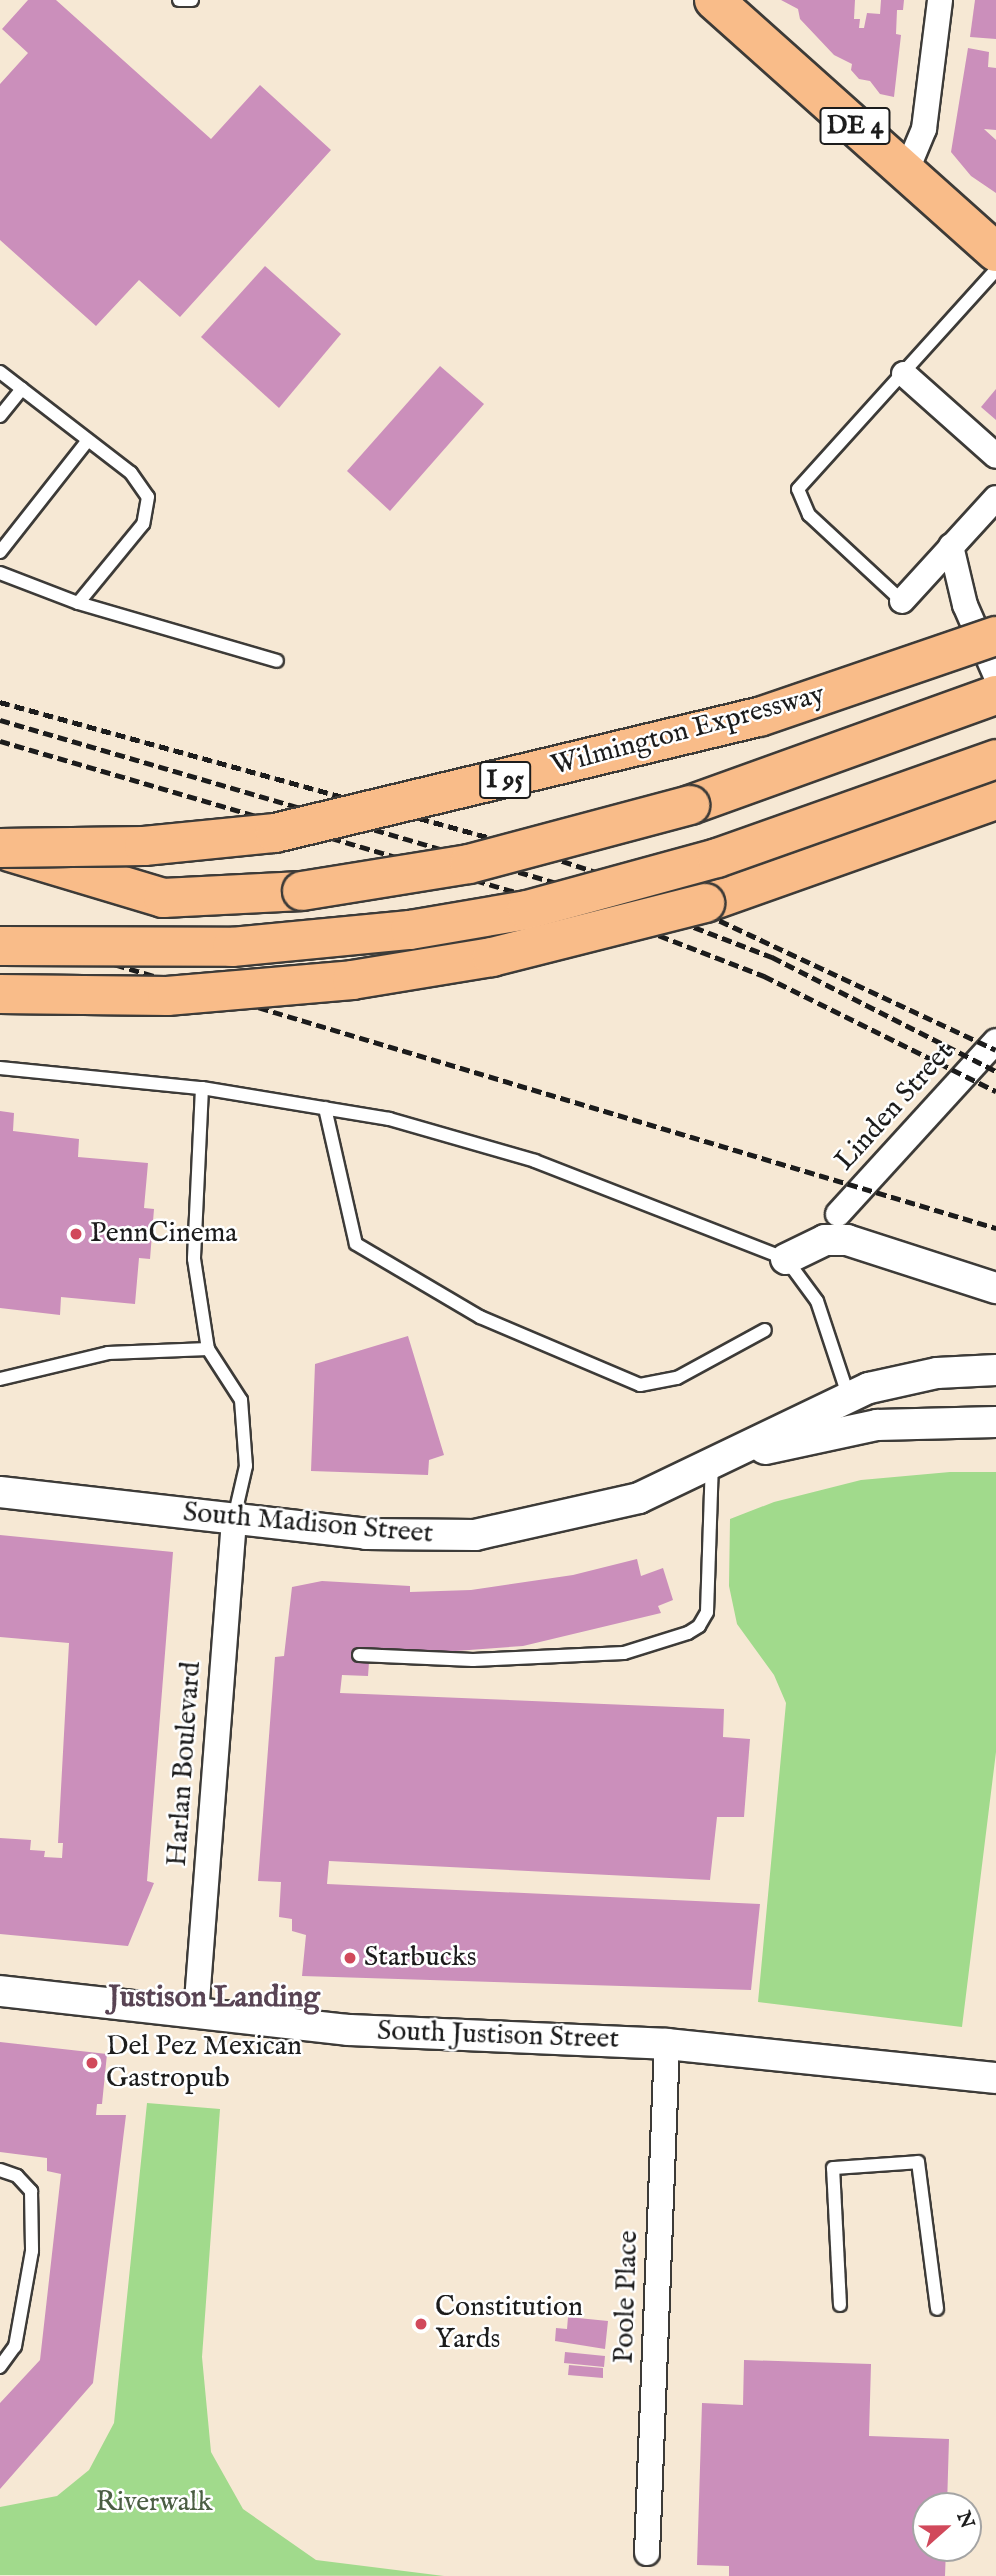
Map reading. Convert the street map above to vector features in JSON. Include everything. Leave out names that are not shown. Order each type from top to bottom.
[{"type":"main road","name":"DE 4","points":[[714,0],[996,252]]},
{"type":"main road","name":"Wilmington Expressway","points":[[0,848],[144,846],[275,833],[759,717],[996,636]]},
{"type":"main road","points":[[0,848],[163,898],[339,886],[469,864],[614,827],[761,782],[996,695]]},
{"type":"main road","points":[[0,946],[232,947],[410,930],[527,910],[717,858],[996,759]]},
{"type":"main road","points":[[0,994],[105,997],[233,993],[364,978],[492,957],[759,886],[996,800]]},
{"type":"street","points":[[906,172],[924,129],[940,0]]},
{"type":"street","points":[[904,374],[996,456]]},
{"type":"street","points":[[902,601],[996,498]]},
{"type":"street","points":[[951,546],[965,605],[996,676]]},
{"type":"street","name":"Linden Street","points":[[838,1214],[996,1041]]},
{"type":"street","points":[[786,1259],[825,1240],[847,1240],[996,1289]]},
{"type":"street","name":"South Madison Street","points":[[0,1492],[366,1534],[475,1535],[639,1498],[721,1461],[848,1395],[937,1373],[996,1370]]},
{"type":"street","name":"South Madison Street","points":[[721,1461],[877,1425],[996,1422]]},
{"type":"street","name":"Harlan Boulevard","points":[[196,2014],[234,1520]]},
{"type":"street","name":"South Justison Street","points":[[0,1991],[348,2029],[667,2044],[996,2078]]},
{"type":"street","name":"Poole Place","points":[[647,2553],[667,2044]]},
{"type":"lane","points":[[902,601],[809,515],[798,489],[996,270]]},
{"type":"lane","points":[[0,372],[131,473],[148,497],[143,524],[78,603]]},
{"type":"lane","points":[[0,416],[22,389]]},
{"type":"lane","points":[[0,552],[88,440]]},
{"type":"lane","points":[[0,573],[78,603],[276,661]]},
{"type":"lane","points":[[0,1068],[202,1088],[389,1119],[535,1161],[786,1259],[817,1301],[848,1395]]},
{"type":"lane","points":[[202,1088],[194,1259],[208,1349],[241,1400],[246,1466],[234,1520]]},
{"type":"lane","points":[[324,1108],[356,1244],[480,1317],[640,1385],[677,1378],[765,1331]]},
{"type":"lane","points":[[0,1378],[108,1353],[208,1349]]},
{"type":"lane","points":[[359,1655],[473,1660],[624,1653],[688,1633],[699,1626],[707,1612],[721,1461]]},
{"type":"lane","points":[[840,2305],[833,2168],[918,2162],[937,2309]]},
{"type":"lane","points":[[0,2170],[17,2176],[31,2191],[32,2251],[15,2346],[0,2367]]},
{"type":"green space","points":[[950,1472],[996,1472],[996,1752],[962,2027],[758,2002],[786,1703],[774,1675],[737,1624],[729,1586],[730,1519],[774,1502],[861,1480]]},
{"type":"green space","name":"Riverwalk","points":[[147,2103],[220,2109],[202,2357],[211,2452],[243,2509],[316,2560],[444,2576],[0,2575],[0,2507],[57,2496],[89,2470],[114,2423]]},
{"type":"building","points":[[28,0],[56,0],[211,139],[260,85],[331,150],[180,317],[139,280],[96,326],[0,240],[0,84],[28,53],[2,29]]},
{"type":"building","points":[[781,0],[855,0],[854,19],[860,19],[859,28],[864,28],[867,13],[880,14],[881,0],[904,0],[903,10],[897,10],[896,34],[901,35],[894,97],[880,94],[870,81],[859,79],[851,70],[852,64],[834,55],[800,19],[798,9]]},
{"type":"building","points":[[975,0],[996,0],[996,39],[970,37]]},
{"type":"building","points":[[968,48],[989,52],[988,67],[996,68],[996,130],[984,129],[996,140],[996,193],[971,176],[951,152]]},
{"type":"building","points":[[265,266],[341,334],[279,408],[201,337]]},
{"type":"building","points":[[440,366],[484,404],[390,511],[347,471]]},
{"type":"building","points":[[996,389],[996,420],[981,407]]},
{"type":"building","name":"PennCinema","points":[[0,1111],[14,1113],[13,1131],[79,1139],[78,1157],[148,1163],[144,1208],[154,1209],[150,1259],[139,1258],[135,1304],[61,1297],[60,1315],[0,1308]]},
{"type":"building","points":[[408,1336],[444,1455],[429,1460],[428,1475],[311,1471],[315,1364]]},
{"type":"building","points":[[0,1535],[173,1552],[147,1881],[154,1883],[128,1946],[0,1934],[0,1838],[31,1840],[30,1850],[45,1851],[44,1857],[62,1858],[63,1843],[58,1843],[69,1643],[0,1637]]},
{"type":"building","points":[[637,1559],[641,1576],[663,1568],[673,1600],[658,1606],[661,1613],[523,1646],[442,1652],[370,1649],[368,1676],[342,1675],[340,1693],[724,1709],[723,1737],[750,1739],[744,1817],[717,1817],[710,1880],[329,1861],[327,1884],[760,1904],[751,1990],[302,1976],[306,1935],[292,1931],[292,1919],[279,1917],[281,1882],[258,1881],[275,1657],[284,1656],[292,1587],[322,1581],[410,1586],[410,1592],[471,1590],[573,1575]]},
{"type":"building","points":[[0,2042],[107,2054],[102,2104],[97,2104],[96,2115],[126,2115],[93,2383],[0,2489],[0,2403],[40,2360],[61,2174],[47,2171],[47,2158],[0,2152]]},
{"type":"building","points":[[568,2317],[608,2321],[605,2349],[555,2341],[556,2328],[567,2329]]},
{"type":"building","points":[[565,2352],[605,2356],[604,2367],[564,2363]]},
{"type":"building","points":[[744,2360],[871,2364],[869,2436],[949,2439],[947,2492],[912,2492],[912,2562],[946,2562],[945,2576],[729,2576],[729,2566],[697,2565],[702,2403],[743,2405]]},
{"type":"building","points":[[569,2365],[603,2368],[603,2378],[568,2375]]},
{"type":"railway","points":[[0,702],[505,842],[665,895],[996,1050]]},
{"type":"railway","points":[[0,720],[652,911],[772,957],[996,1071]]},
{"type":"railway","points":[[0,741],[645,930],[764,976],[996,1091]]},
{"type":"railway","points":[[0,930],[996,1228]]},
{"type":"place","name":"PennCinema","points":[[76,1234]]},
{"type":"place","name":"Starbucks","points":[[350,1958]]},
{"type":"place","name":"Del Pez Mexican Gastropub","points":[[92,2063]]},
{"type":"place","name":"Constitution Yards","points":[[421,2324]]},
{"type":"district","name":"Justison Landing","points":[[214,1998]]}]
